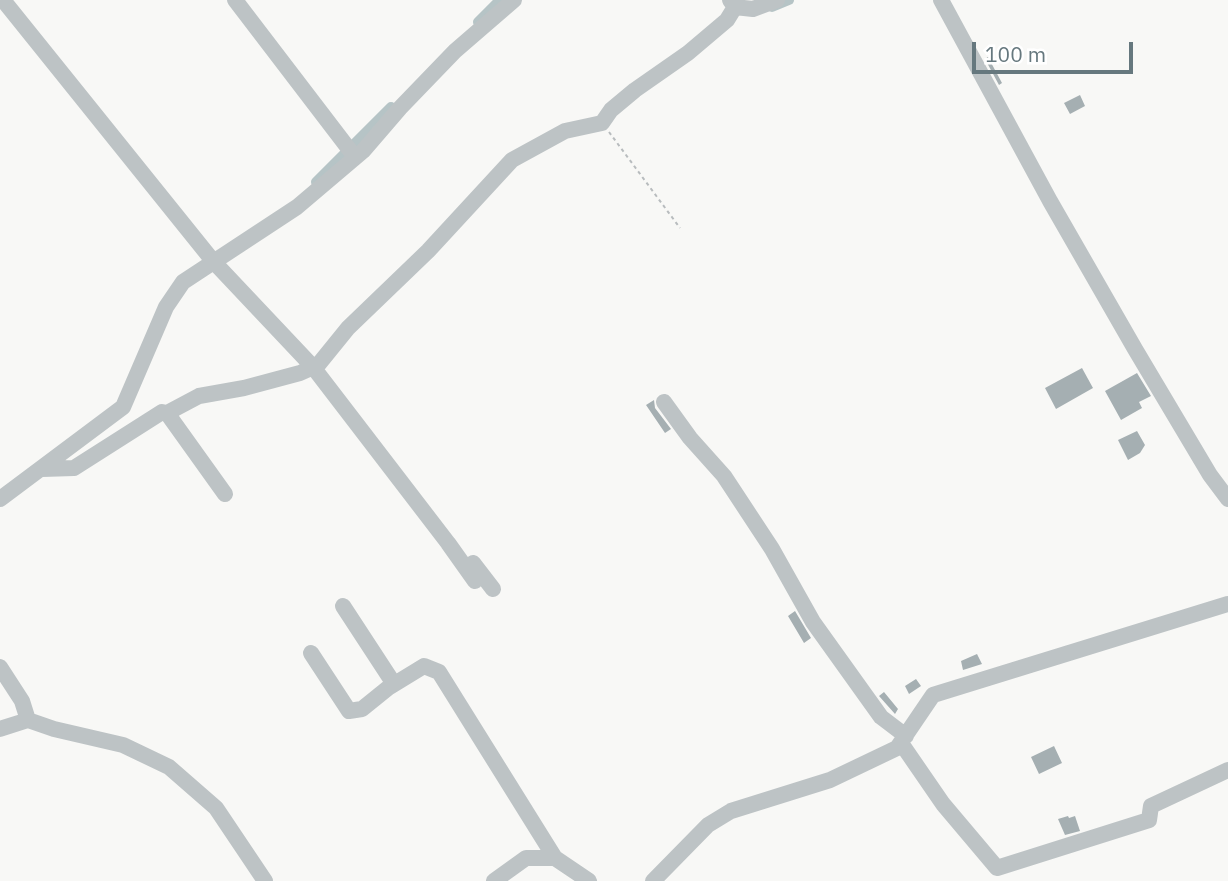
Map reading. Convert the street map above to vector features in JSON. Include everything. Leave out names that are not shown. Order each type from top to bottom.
[{"type":"street","points":[[3,0],[214,261],[313,367],[475,581]]},
{"type":"street","points":[[235,0],[355,157]]},
{"type":"street","points":[[0,499],[123,407],[166,307],[183,282],[297,207],[355,157],[455,51],[514,0]]},
{"type":"street","points":[[40,470],[74,468],[162,412],[167,413],[199,396],[244,388],[318,365],[348,328],[428,251],[512,160],[565,131],[602,123],[611,110],[635,90],[688,53],[727,20],[733,4],[753,9],[777,0]]},
{"type":"street","points":[[941,0],[1070,235],[1210,475],[1228,499]]},
{"type":"street","points":[[664,402],[690,438],[724,476],[772,549],[813,622],[881,716],[904,739],[943,804],[997,867],[1149,820],[1151,806],[1228,770]]},
{"type":"street","points":[[167,413],[225,494]]},
{"type":"street","points":[[412,496],[427,500],[493,589]]},
{"type":"street","points":[[653,881],[708,825],[731,811],[830,780],[897,748],[933,695],[1228,604]]},
{"type":"street","points":[[343,606],[394,684]]},
{"type":"street","points":[[311,653],[349,711],[362,709],[394,684],[424,666],[439,672],[555,858],[589,881]]},
{"type":"street","points":[[0,667],[22,701],[28,719]]},
{"type":"street","points":[[0,729],[28,719],[54,729],[123,745],[169,767],[216,808],[265,881]]},
{"type":"street","points":[[494,881],[526,858],[555,858]]},
{"type":"path","points":[[602,123],[680,228]]},
{"type":"building","points":[[988,57],[1002,83],[999,85],[985,59]]},
{"type":"building","points":[[1080,95],[1085,106],[1070,114],[1064,103]]},
{"type":"building","points":[[1082,368],[1093,388],[1056,409],[1045,388]]},
{"type":"building","points":[[1137,373],[1151,396],[1139,402],[1142,408],[1121,420],[1105,391]]},
{"type":"building","points":[[654,400],[655,408],[671,429],[665,433],[646,405]]},
{"type":"building","points":[[1137,431],[1145,445],[1140,453],[1128,460],[1118,440]]},
{"type":"building","points":[[795,611],[811,638],[804,643],[788,616]]},
{"type":"building","points":[[977,654],[982,664],[963,670],[961,661]]},
{"type":"building","points":[[916,679],[921,686],[909,694],[905,686]]},
{"type":"building","points":[[884,692],[898,709],[895,714],[879,696]]},
{"type":"building","points":[[1054,746],[1062,763],[1039,774],[1031,757]]},
{"type":"building","points":[[1075,816],[1080,831],[1065,835],[1058,819]]},
{"type":"waterway","points":[[478,22],[500,0]]},
{"type":"waterway","points":[[772,7],[789,0]]},
{"type":"waterway","points":[[316,182],[391,107]]}]
